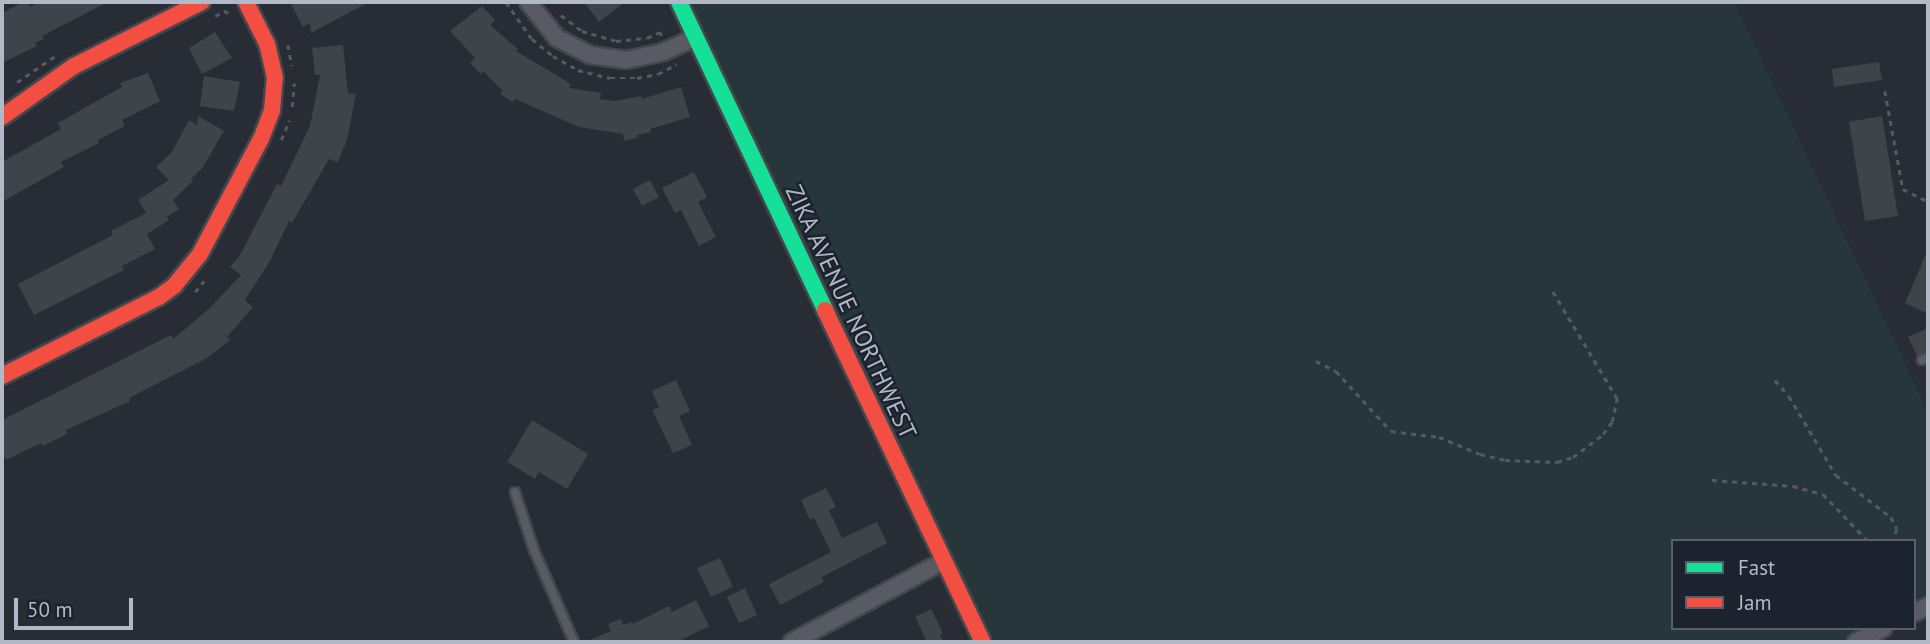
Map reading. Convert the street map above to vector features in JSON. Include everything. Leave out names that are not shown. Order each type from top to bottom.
[{"type":"street","points":[[2,117],[74,66],[202,2]]},
{"type":"street","points":[[2,376],[159,297],[174,286],[200,254],[261,139],[272,110],[275,78],[267,44],[246,2]]},
{"type":"street","points":[[528,2],[557,38],[590,55],[626,60],[663,52],[696,37]]},
{"type":"street","name":"ZIKA AVENUE NORTHWEST","points":[[679,2],[983,642]]},
{"type":"street","points":[[792,642],[944,561]]},
{"type":"street","points":[[1856,642],[1880,630]]},
{"type":"lane","points":[[515,492],[534,550],[574,642]]},
{"type":"path","points":[[556,10],[582,31],[599,37],[634,40],[660,32]]},
{"type":"path","points":[[212,18],[224,12],[232,14],[236,23]]},
{"type":"path","points":[[1885,91],[1903,189],[1928,202]]},
{"type":"path","points":[[1316,361],[1336,371],[1391,431],[1439,437],[1480,454],[1505,460],[1557,462],[1573,457],[1603,434],[1612,422],[1616,399],[1552,291]]},
{"type":"path","points":[[1775,380],[1789,396],[1836,475],[1891,517],[1897,529],[1894,539]]},
{"type":"path","points":[[1712,480],[1793,486],[1823,494],[1866,539]]},
{"type":"shaded area","points":[[679,2],[1734,2],[1928,412],[1928,606],[1916,612],[1916,539],[1671,539],[1671,630],[1880,630],[1856,642],[983,642]]},
{"type":"building","points":[[28,2],[30,7],[39,2],[108,2],[42,36],[44,39],[35,43],[37,46],[2,63],[2,13]]},
{"type":"building","points":[[290,2],[369,2],[311,33],[310,23],[303,27]]},
{"type":"building","points":[[584,2],[625,2],[599,22]]},
{"type":"building","points":[[482,6],[495,20],[490,25],[518,49],[516,51],[571,84],[569,88],[601,93],[600,99],[615,101],[641,96],[642,99],[681,87],[690,117],[650,129],[651,132],[624,141],[623,134],[579,127],[515,99],[513,102],[500,94],[503,91],[483,71],[481,74],[470,63],[475,58],[450,31]]},
{"type":"building","points":[[215,32],[232,58],[202,74],[189,48]]},
{"type":"building","points":[[343,45],[348,93],[356,94],[347,140],[338,162],[329,159],[292,223],[289,221],[270,261],[245,300],[253,307],[227,337],[230,340],[207,358],[129,398],[130,401],[66,430],[67,434],[43,446],[41,443],[6,460],[2,452],[2,420],[171,335],[173,339],[210,308],[241,275],[230,267],[240,255],[277,184],[281,186],[310,126],[320,75],[315,75],[312,48]]},
{"type":"building","points":[[1879,62],[1882,80],[1834,87],[1832,69]]},
{"type":"building","points":[[148,73],[160,101],[122,120],[125,126],[61,162],[64,167],[2,202],[2,162],[61,129],[58,123],[122,87],[120,83]]},
{"type":"building","points":[[204,76],[240,82],[234,111],[200,106]]},
{"type":"building","points":[[198,116],[224,131],[203,167],[191,179],[193,181],[173,200],[179,209],[167,217],[169,220],[147,234],[155,249],[122,266],[124,270],[34,315],[18,284],[113,235],[111,231],[146,213],[138,200],[169,180],[156,167],[172,152],[189,120],[197,125]]},
{"type":"building","points":[[1882,116],[1898,216],[1865,221],[1849,122]]},
{"type":"building","points":[[694,172],[707,197],[698,202],[716,237],[699,246],[681,210],[675,213],[662,188]]},
{"type":"building","points":[[650,180],[659,197],[642,206],[633,189]]},
{"type":"building","points":[[1928,249],[1928,314],[1905,303]]},
{"type":"building","points":[[1928,328],[1928,351],[1917,356],[1908,337]]},
{"type":"building","points":[[676,380],[690,411],[679,416],[692,445],[673,453],[652,410],[659,407],[652,391]]},
{"type":"building","points":[[532,420],[588,454],[567,489],[539,472],[535,479],[507,462]]},
{"type":"building","points":[[826,488],[836,507],[829,510],[842,538],[877,522],[887,543],[822,577],[824,582],[780,605],[769,584],[831,552],[814,518],[810,520],[801,500]]},
{"type":"building","points":[[720,558],[733,587],[711,597],[697,568]]},
{"type":"building","points":[[745,588],[757,615],[739,623],[727,597]]},
{"type":"building","points":[[696,600],[709,626],[677,642],[585,642],[611,631],[608,624],[621,619],[623,625],[633,624],[669,606],[672,612]]},
{"type":"building","points":[[931,609],[943,633],[940,635],[943,642],[927,642],[915,617]]},
{"type":"traffic: fast","points":[[679,2],[825,310]]},
{"type":"traffic: jam","points":[[2,117],[74,66],[202,2]]},
{"type":"traffic: jam","points":[[2,376],[159,297],[174,286],[200,254],[261,139],[272,110],[275,78],[267,44],[246,2]]},
{"type":"traffic: jam","points":[[825,310],[983,642]]}]
